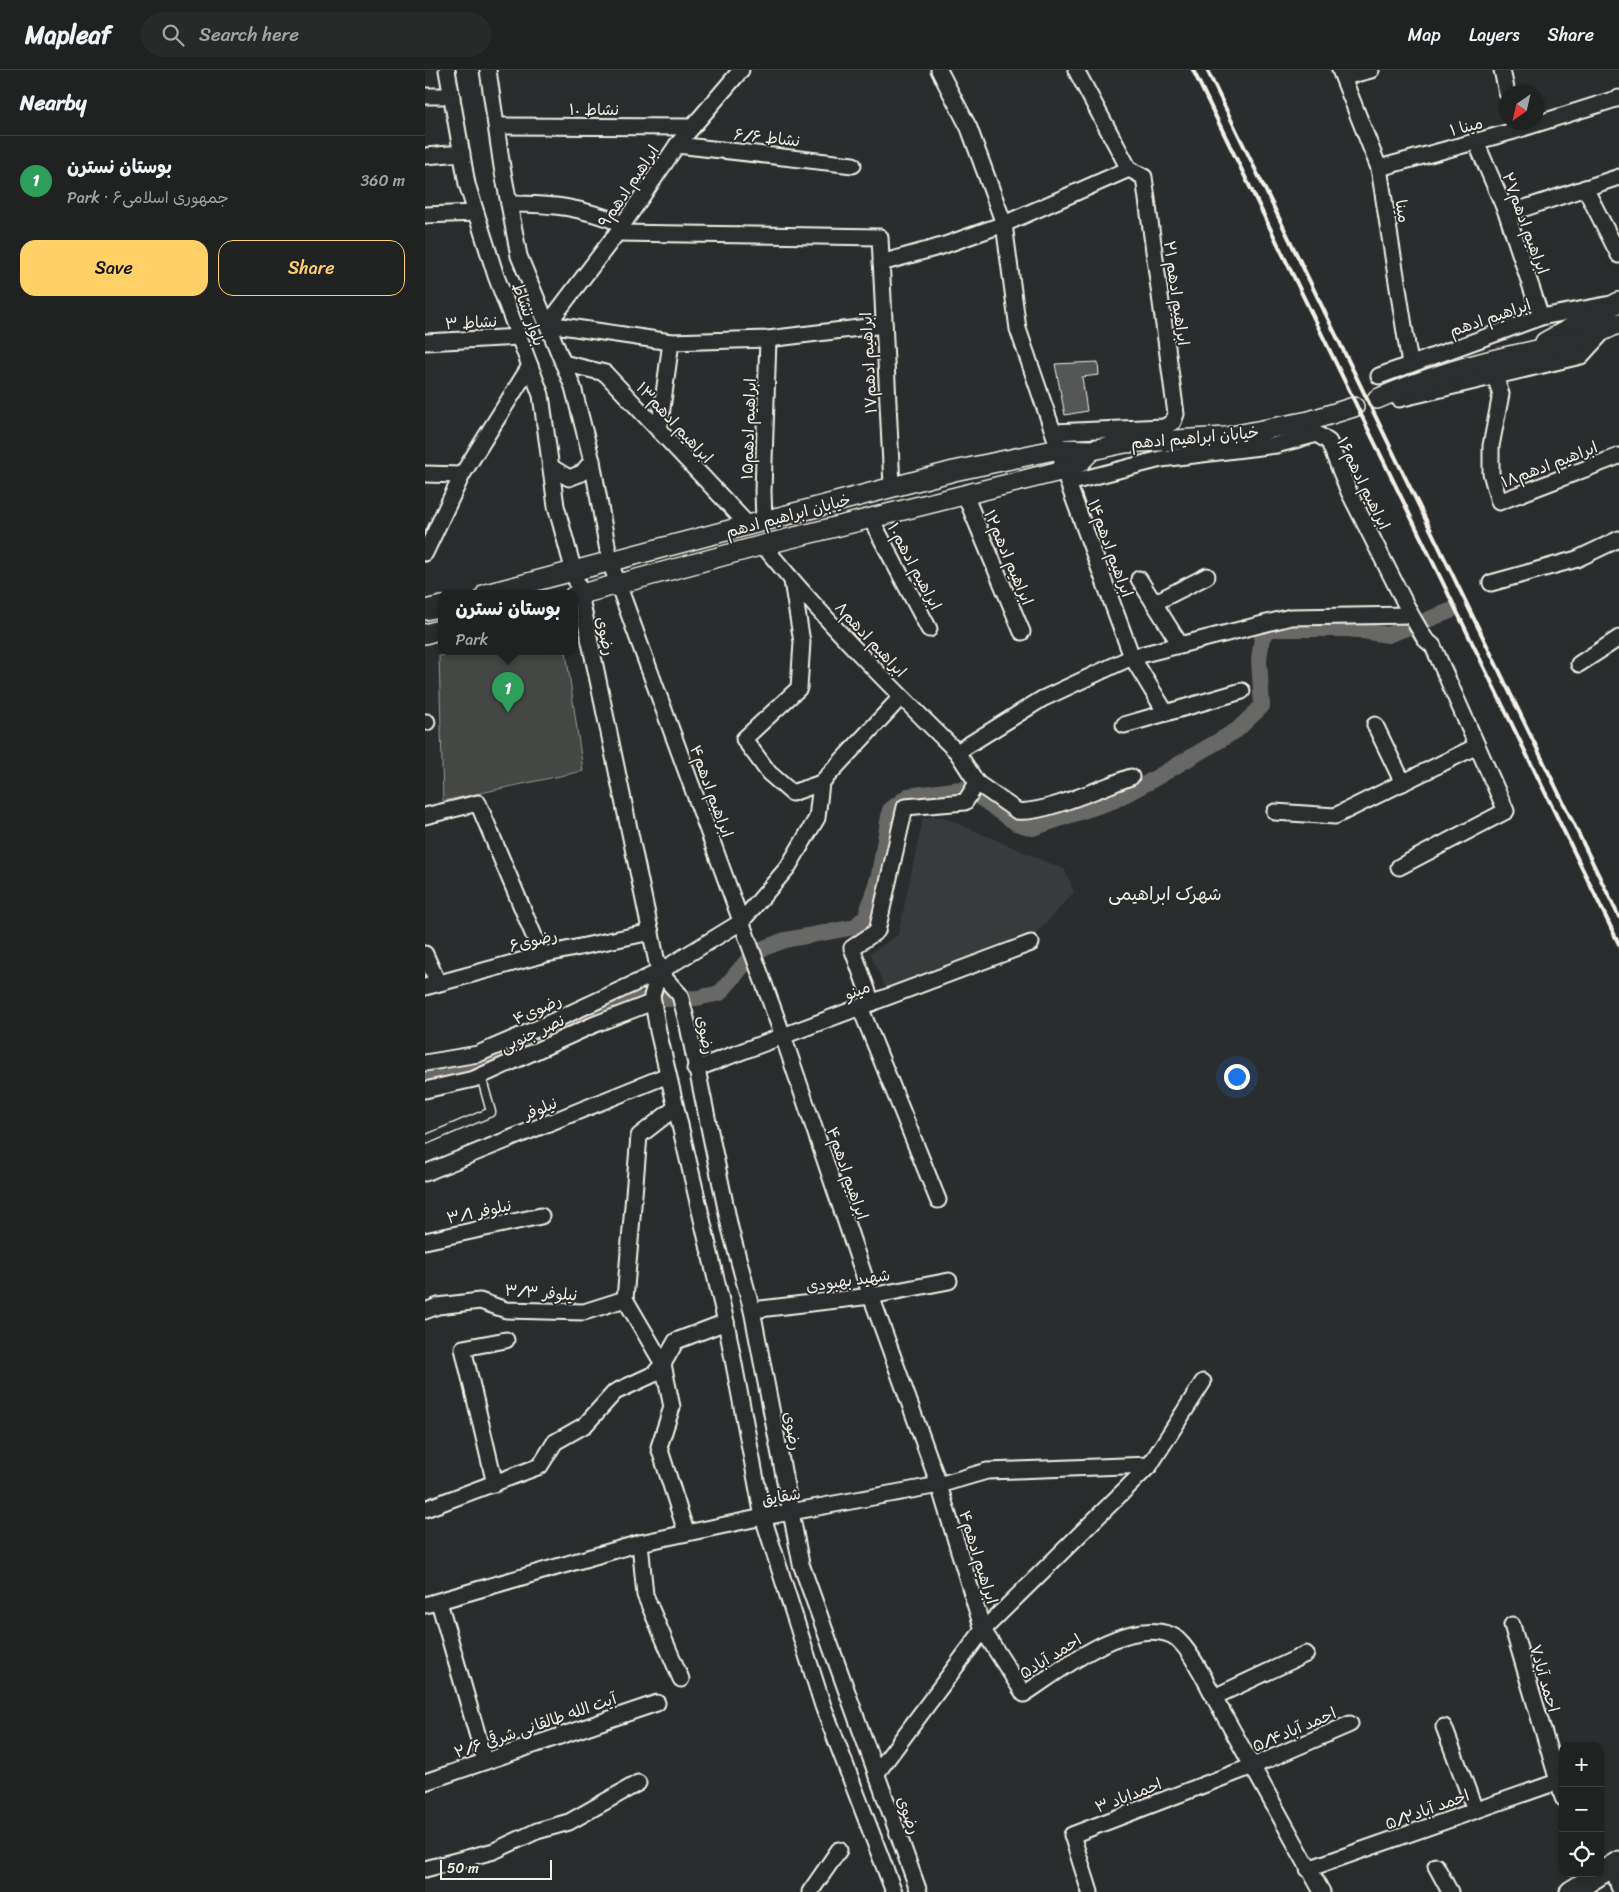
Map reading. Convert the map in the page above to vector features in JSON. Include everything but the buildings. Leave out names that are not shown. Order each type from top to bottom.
[{"type":"main road","points":[[1604,1870],[1616,1864]]},
{"type":"main road","points":[[1571,1892],[1589,1877]]},
{"type":"street","name":"بلوار نشاط","points":[[447,70],[467,184],[519,337],[541,395],[556,506],[573,572]]},
{"type":"street","name":"بلوار نشاط","points":[[488,70],[519,256],[573,387],[592,461],[610,562]]},
{"type":"street","name":"ابراهیم ادهم۱۴","points":[[939,70],[969,128],[1004,224],[1018,329],[1056,441],[1066,477],[1132,657],[1166,713]]},
{"type":"street","name":"ابراهیم ادهم ۲۱","points":[[1056,441],[1164,426],[1173,422],[1176,414],[1144,177],[1129,169],[1076,70]]},
{"type":"street","points":[[1342,73],[1371,70]]},
{"type":"street","points":[[1502,70],[1505,85]]},
{"type":"street","name":"ابراهیم ادهم۹","points":[[548,324],[620,229],[677,145],[737,72]]},
{"type":"street","name":"مینا","points":[[1342,73],[1379,168],[1410,364]]},
{"type":"street","points":[[425,96],[451,96]]},
{"type":"street","name":"مینا ۱","points":[[1544,119],[1619,98]]},
{"type":"street","name":"نشاط ۱۰","points":[[497,126],[692,127]]},
{"type":"street","name":"مینا ۱","points":[[1379,168],[1476,142],[1506,130]]},
{"type":"street","name":"ابراهیم ادهم۲۷","points":[[1476,142],[1507,214],[1541,317]]},
{"type":"street","name":"نشاط ۶/۶","points":[[677,145],[853,164]]},
{"type":"street","points":[[425,156],[462,153]]},
{"type":"street","points":[[881,263],[942,246],[1004,224],[1129,169]]},
{"type":"street","points":[[1507,214],[1619,177]]},
{"type":"street","points":[[1585,188],[1619,255]]},
{"type":"street","points":[[509,204],[567,206],[597,214],[620,229]]},
{"type":"street","points":[[425,215],[476,213]]},
{"type":"street","name":"ابراهیم ادهم۱۷","points":[[620,229],[880,237],[892,486]]},
{"type":"street","points":[[1528,352],[1618,303]]},
{"type":"street","name":"ابراهیم ادهم","points":[[1379,376],[1541,317],[1590,306],[1618,303]]},
{"type":"street","points":[[548,324],[671,342],[768,339],[884,325]]},
{"type":"street","points":[[1377,399],[1408,386],[1528,352],[1551,348],[1611,327]]},
{"type":"street","points":[[1399,399],[1581,356],[1611,327]]},
{"type":"street","name":"نشاط ۳","points":[[425,342],[519,337]]},
{"type":"street","name":"ابراهیم ادهم۱۵","points":[[757,523],[763,490],[768,339]]},
{"type":"street","points":[[659,431],[671,342]]},
{"type":"street","name":"ابراهیم ادهم۱۳","points":[[563,363],[605,373],[659,431],[757,523]]},
{"type":"street","points":[[425,553],[462,475],[530,366]]},
{"type":"street","name":"ابراهیم ادهم۱۸","points":[[1495,377],[1501,394],[1491,446],[1491,473],[1499,502],[1619,456]]},
{"type":"street","name":"خیابان ابراهیم ادهم","points":[[502,590],[757,523],[1056,441],[1092,450],[1125,443],[1235,436],[1309,421],[1355,407]]},
{"type":"street","name":"ابراهیم ادهم۱۶","points":[[1066,477],[1161,459],[1276,444],[1317,434],[1329,442],[1349,492],[1411,615],[1425,639],[1433,646],[1506,811],[1399,867]]},
{"type":"street","name":"خیابان ابراهیم ادهم","points":[[578,595],[763,545],[965,495],[1066,477],[1092,450]]},
{"type":"street","points":[[551,467],[569,478],[582,473],[592,461]]},
{"type":"street","points":[[425,474],[462,475]]},
{"type":"street","name":"ابراهیم ادهم۱۲","points":[[965,495],[1022,632]]},
{"type":"street","name":"ابراهیم ادهم۱۰","points":[[871,519],[929,629]]},
{"type":"street","points":[[1491,583],[1577,559],[1619,539]]},
{"type":"street","name":"ابراهیم ادهم۸","points":[[763,545],[792,581],[901,697],[957,752],[977,783]]},
{"type":"street","name":"ابراهیم ادهم۴","points":[[610,562],[783,1036],[871,1296],[939,1485],[983,1630],[876,1774]]},
{"type":"street","name":"رضوی","points":[[573,572],[576,590]]},
{"type":"street","points":[[1153,603],[1207,576]]},
{"type":"street","points":[[1139,579],[1181,646]]},
{"type":"street","points":[[792,581],[802,642],[799,688],[743,739],[769,774],[792,792],[821,783],[901,697]]},
{"type":"street","name":"رضوی","points":[[578,600],[659,972],[652,996],[653,1002],[675,1108],[726,1322],[763,1517],[823,1706],[894,1892]]},
{"type":"street","points":[[425,610],[438,607]]},
{"type":"street","points":[[957,752],[1041,699],[1132,657],[1291,617],[1411,615]]},
{"type":"street","points":[[425,634],[438,631]]},
{"type":"street","points":[[1579,664],[1619,638]]},
{"type":"street","points":[[1125,725],[1241,691]]},
{"type":"street","points":[[1375,725],[1403,783]]},
{"type":"street","points":[[1275,812],[1335,816],[1477,746]]},
{"type":"street","points":[[938,1200],[866,1005],[852,948],[877,931],[905,807],[965,802],[977,783],[1017,811],[1025,812],[1041,809],[1131,777]]},
{"type":"street","name":"رضوی۴","points":[[425,1063],[478,1054],[659,972],[741,922],[788,867],[817,818],[821,783]]},
{"type":"street","points":[[425,816],[478,803],[542,955]]},
{"type":"street","name":"رضوی۶","points":[[432,985],[542,955],[651,932]]},
{"type":"street","name":"مینو","points":[[695,1069],[1031,943]]},
{"type":"street","points":[[425,954],[432,985]]},
{"type":"street","name":"رضوی","points":[[659,972],[680,995],[695,1069],[721,1175],[730,1228],[752,1310],[801,1564],[919,1892]]},
{"type":"street","name":"نصر جنوبی","points":[[425,1090],[481,1076],[593,1025],[653,1002]]},
{"type":"street","name":"نیلوفر","points":[[425,1173],[668,1075]]},
{"type":"street","points":[[675,1108],[639,1136],[625,1299],[663,1364],[672,1406],[659,1447],[686,1532]]},
{"type":"street","name":"نیلوفر ۳/۱","points":[[425,1241],[541,1216]]},
{"type":"street","points":[[705,1235],[730,1228]]},
{"type":"street","name":"شهید بهبودی","points":[[752,1310],[871,1296],[949,1281]]},
{"type":"street","name":"نیلوفر ۳/۳","points":[[425,1311],[438,1306],[480,1300],[506,1310],[584,1312],[625,1299]]},
{"type":"street","points":[[425,1509],[540,1466],[555,1442],[585,1425],[615,1392],[654,1374],[663,1364],[676,1341],[726,1322]]},
{"type":"street","points":[[495,1484],[463,1348],[506,1340]]},
{"type":"street","points":[[983,1630],[1150,1465],[1203,1382]]},
{"type":"street","name":"شقایق","points":[[432,1604],[640,1543],[763,1517],[939,1485],[987,1471],[1150,1465]]},
{"type":"street","points":[[640,1543],[645,1595],[681,1679]]},
{"type":"street","points":[[432,1604],[485,1760]]},
{"type":"street","name":"احمد آباد۷","points":[[1512,1625],[1559,1787]]},
{"type":"street","name":"احمد آباد۵","points":[[983,1630],[1024,1694],[1103,1644],[1143,1630],[1173,1636],[1200,1667],[1214,1697],[1322,1892]]},
{"type":"street","points":[[1214,1697],[1306,1654]]},
{"type":"street","name":"آیت الله طالقانی شرقی ۲/۶","points":[[425,1782],[657,1702]]},
{"type":"street","name":"احمد آباد۵/۴","points":[[1253,1766],[1350,1724]]},
{"type":"street","points":[[1444,1727],[1475,1810]]},
{"type":"street","name":"احمداباد ۳","points":[[1090,1892],[1072,1835],[1253,1766]]},
{"type":"street","points":[[425,1869],[494,1851],[537,1831],[569,1822],[638,1782]]},
{"type":"street","name":"احمد آباد۵/۲","points":[[1308,1869],[1557,1782]]},
{"type":"street","points":[[810,1892],[839,1850]]},
{"type":"street","points":[[1616,1864],[1619,1887]]},
{"type":"street","points":[[1437,1866],[1451,1892]]},
{"type":"lane","points":[[425,1140],[491,1112],[481,1076]]},
{"type":"shaded area","points":[[566,655],[583,771],[443,801],[439,656]]},
{"type":"shaded area","points":[[941,816],[1065,870],[1074,892],[1032,938],[888,993],[870,953],[898,935],[923,818]]},
{"type":"waterway","points":[[981,798],[1016,823],[1033,828],[1113,801],[1237,730],[1262,706],[1259,660],[1262,637],[1270,629],[1350,629],[1388,635],[1450,611]]},
{"type":"waterway","points":[[764,948],[785,940],[855,927],[866,916],[879,875],[890,810],[908,796],[961,789]]},
{"type":"waterway","points":[[565,1024],[599,1008],[638,1000],[697,998],[720,993],[747,961]]},
{"type":"waterway","points":[[425,1077],[478,1062],[499,1053]]},
{"type":"railway","points":[[1193,70],[1619,944]]},
{"type":"railway","points":[[1207,70],[1619,917]]},
{"type":"place","name":"بوستان نسترن","points":[[508,713]]},
{"type":"district","name":"شهرک ابراهیمی","points":[[1165,894]]}]
